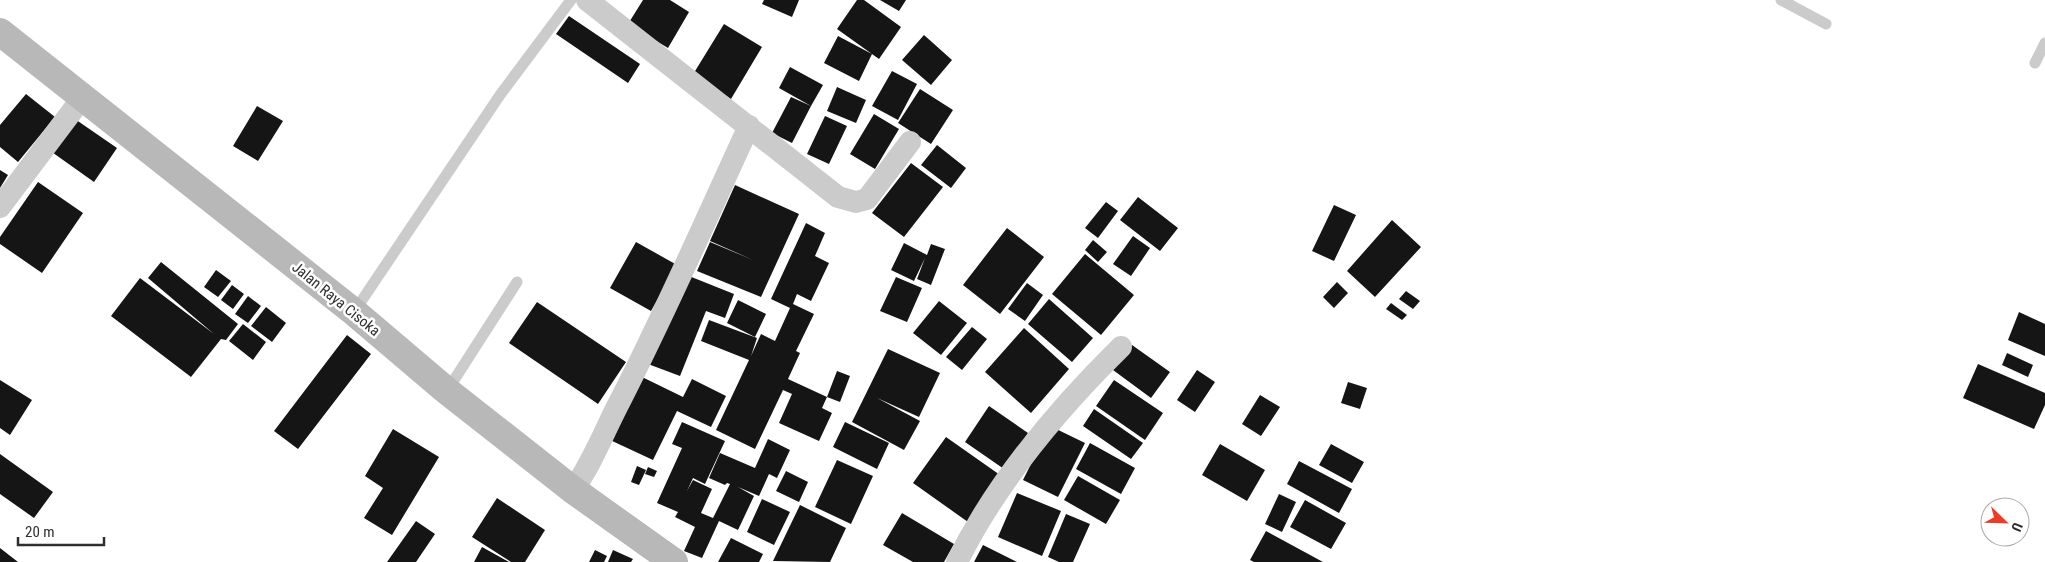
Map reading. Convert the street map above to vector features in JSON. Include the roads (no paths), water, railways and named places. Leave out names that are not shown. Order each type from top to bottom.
[{"type":"street","points":[[587,0],[838,197],[856,202],[867,199],[910,142]]},
{"type":"street","name":"Jalan Raya Cisoka","points":[[0,32],[354,312],[447,391],[573,490],[674,562]]},
{"type":"street","points":[[0,208],[82,98]]},
{"type":"street","points":[[573,490],[588,468],[602,436],[658,327],[749,126]]},
{"type":"street","points":[[957,562],[969,537],[1034,440],[1087,380],[1121,347]]},
{"type":"lane","points":[[354,312],[500,95],[571,0]]},
{"type":"lane","points":[[1781,0],[1826,24]]},
{"type":"lane","points":[[2034,63],[2045,43]]},
{"type":"lane","points":[[447,391],[517,282]]}]
